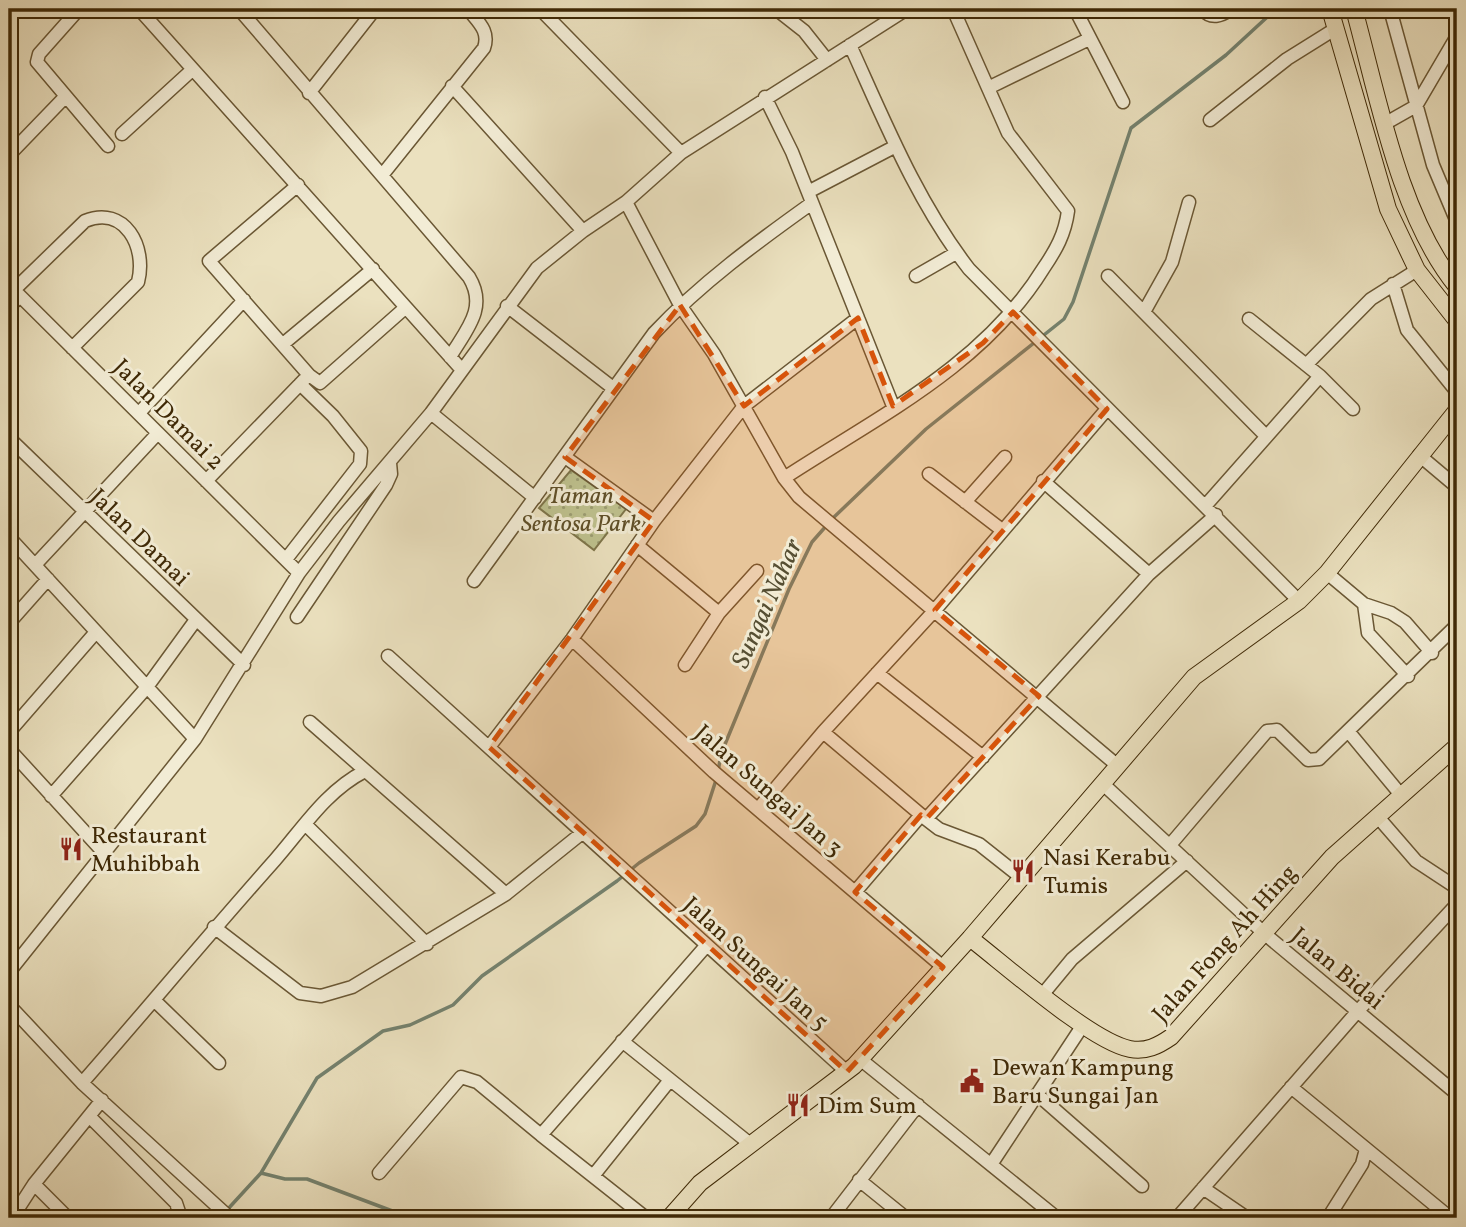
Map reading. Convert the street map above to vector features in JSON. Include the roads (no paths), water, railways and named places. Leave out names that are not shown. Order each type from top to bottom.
[{"type":"main road","points":[[1331,9],[1388,209],[1417,270],[1457,321]]},
{"type":"main road","points":[[1354,9],[1410,205],[1430,247],[1457,287]]},
{"type":"main road","points":[[669,1218],[700,1182],[749,1143],[798,1111],[860,1059],[970,938],[1195,677],[1299,601],[1327,573],[1457,410]]},
{"type":"main road","name":"Jalan Fong Ah Hing","points":[[970,938],[1083,1025],[1119,1046],[1133,1050],[1158,1045],[1171,1037],[1332,857],[1457,746]]},
{"type":"street","points":[[139,9],[462,370]]},
{"type":"street","points":[[239,9],[309,93],[454,257],[476,288],[477,310],[450,357]]},
{"type":"street","points":[[309,93],[375,9]]},
{"type":"street","points":[[383,174],[484,47],[487,38],[468,9]]},
{"type":"street","points":[[540,9],[681,153]]},
{"type":"street","points":[[776,9],[804,31],[827,60]]},
{"type":"street","points":[[9,972],[195,739],[299,573],[339,521],[431,413],[537,268],[583,231],[626,202],[681,153],[907,9]]},
{"type":"street","points":[[784,478],[932,383],[984,343],[1013,312],[1066,233],[1069,211],[1008,133],[953,9]]},
{"type":"street","points":[[1074,9],[1123,102]]},
{"type":"street","points":[[1202,9],[1209,16],[1216,17],[1232,9]]},
{"type":"street","points":[[1390,9],[1433,165],[1457,222]]},
{"type":"street","points":[[74,11],[39,54],[37,62],[107,146]]},
{"type":"street","points":[[1210,120],[1287,59],[1335,29]]},
{"type":"street","points":[[1385,123],[1416,106],[1457,36]]},
{"type":"street","points":[[988,88],[1089,39]]},
{"type":"street","points":[[850,45],[896,146],[934,220],[956,253],[1051,354],[1206,505],[1299,601]]},
{"type":"street","points":[[122,134],[192,70]]},
{"type":"street","points":[[452,86],[583,231]]},
{"type":"street","points":[[9,155],[65,97]]},
{"type":"street","points":[[765,97],[810,198],[893,407]]},
{"type":"street","points":[[474,580],[613,388],[680,305],[810,198],[896,146]]},
{"type":"street","points":[[287,558],[360,464],[361,451],[304,380],[282,344],[209,261],[298,185]]},
{"type":"street","points":[[626,202],[680,305],[744,406],[784,478],[799,498],[1039,696],[1118,766]]},
{"type":"street","points":[[1144,312],[1172,262],[1189,202]]},
{"type":"street","points":[[9,307],[14,290],[85,221],[96,217],[111,219],[124,227],[141,252],[138,282],[72,348]]},
{"type":"street","points":[[916,276],[956,253]]},
{"type":"street","points":[[282,344],[373,269]]},
{"type":"street","points":[[1307,365],[1371,299],[1417,270]]},
{"type":"street","points":[[1108,276],[1266,436]]},
{"type":"street","points":[[1392,284],[1407,330],[1457,392]]},
{"type":"street","name":"Jalan Damai 2","points":[[14,290],[287,558],[299,573]]},
{"type":"street","points":[[139,414],[244,300]]},
{"type":"street","points":[[507,306],[613,388]]},
{"type":"street","points":[[304,380],[320,383],[324,381],[405,307]]},
{"type":"street","points":[[489,747],[572,639],[654,521],[744,406],[858,317]]},
{"type":"street","points":[[1250,319],[1320,376],[1353,409]]},
{"type":"street","points":[[1206,505],[1320,376]]},
{"type":"street","points":[[206,481],[304,380]]},
{"type":"street","points":[[758,809],[823,732],[935,610],[1107,409]]},
{"type":"street","points":[[431,413],[535,498]]},
{"type":"street","points":[[35,565],[158,433]]},
{"type":"street","name":"Jalan Damai","points":[[9,438],[243,665]]},
{"type":"street","points":[[1419,455],[1457,487]]},
{"type":"street","points":[[565,457],[654,521]]},
{"type":"street","points":[[965,502],[1004,457]]},
{"type":"street","points":[[297,617],[386,485],[391,474],[390,463]]},
{"type":"street","points":[[929,474],[1002,530]]},
{"type":"street","points":[[1043,481],[1149,574]]},
{"type":"street","points":[[855,892],[923,817],[983,757],[1149,574],[1216,515]]},
{"type":"street","points":[[9,537],[195,739]]},
{"type":"street","points":[[637,545],[719,613]]},
{"type":"street","points":[[685,665],[719,613],[757,571]]},
{"type":"street","points":[[1327,573],[1364,604],[1391,612],[1405,622],[1432,653]]},
{"type":"street","points":[[9,623],[48,579]]},
{"type":"street","points":[[1364,604],[1368,633],[1408,676]]},
{"type":"street","points":[[51,796],[147,687],[195,621]]},
{"type":"street","points":[[1170,845],[1267,731],[1277,730],[1303,757],[1314,761],[1408,676],[1457,625]]},
{"type":"street","points":[[9,732],[96,632]]},
{"type":"street","name":"Jalan Sungai Jan 3","points":[[572,639],[714,772],[943,967]]},
{"type":"street","name":"Jalan Sungai Jan 5","points":[[388,656],[847,1072]]},
{"type":"street","points":[[877,673],[983,757]]},
{"type":"street","points":[[310,722],[506,894]]},
{"type":"street","points":[[823,732],[923,817],[939,828],[979,845],[1022,878]]},
{"type":"street","points":[[1348,732],[1401,795]]},
{"type":"street","points":[[9,749],[104,853]]},
{"type":"street","points":[[82,1083],[332,793],[365,771]]},
{"type":"street","name":"Jalan Bidai","points":[[1103,784],[1265,934],[1457,1094]]},
{"type":"street","points":[[1377,816],[1416,861],[1457,888]]},
{"type":"street","points":[[306,825],[427,944]]},
{"type":"street","points":[[214,927],[286,985],[312,997],[337,994],[427,944],[506,894],[582,833]]},
{"type":"street","points":[[1043,995],[1072,959],[1187,861]]},
{"type":"street","points":[[1177,1218],[1357,1012],[1457,904]]},
{"type":"street","points":[[541,1135],[706,946]]},
{"type":"street","points":[[154,1000],[219,1063]]},
{"type":"street","points":[[9,1005],[82,1083],[230,1218]]},
{"type":"street","points":[[992,1163],[1083,1025]]},
{"type":"street","points":[[622,1041],[749,1143]]},
{"type":"street","points":[[860,1059],[1057,1218]]},
{"type":"street","points":[[379,1173],[461,1077],[477,1082],[646,1218]]},
{"type":"street","points":[[593,1176],[670,1080]]},
{"type":"street","points":[[1291,1087],[1450,1216]]},
{"type":"street","points":[[1037,1094],[1142,1185]]},
{"type":"street","points":[[12,1218],[34,1184],[102,1100]]},
{"type":"street","points":[[831,1218],[918,1105]]},
{"type":"street","points":[[89,1116],[176,1203],[179,1212],[176,1218]]},
{"type":"street","points":[[1328,1218],[1356,1175],[1366,1149]]},
{"type":"street","points":[[859,1181],[906,1218]]},
{"type":"street","points":[[34,1184],[68,1218]]},
{"type":"street","points":[[1203,1188],[1247,1218]]},
{"type":"street","points":[[338,1218],[350,1218]]},
{"type":"waterway","name":"Sungai Nahar","points":[[832,519],[926,429],[1064,319],[1073,302],[1131,128],[1226,55],[1276,9]]},
{"type":"waterway","name":"Sungai Nahar","points":[[718,772],[721,754],[789,589],[812,542],[827,525]]},
{"type":"waterway","name":"Sungai Nahar","points":[[227,1210],[261,1173],[317,1078],[383,1031],[410,1025],[453,1005],[482,976],[639,863],[696,826],[705,814],[716,780]]},
{"type":"waterway","points":[[261,1173],[285,1179],[307,1179],[411,1218]]},
{"type":"place","name":"Restaurant Muhibbah","points":[[71,849]]},
{"type":"place","name":"Nasi Kerabu Tumis","points":[[1023,871]]},
{"type":"place","name":"Dewan Kampung Baru Sungai Jan","points":[[972,1081]]},
{"type":"place","name":"Dim Sum","points":[[798,1105]]},
{"type":"park label","name":"Taman Sentosa Park","points":[[581,509]]}]
